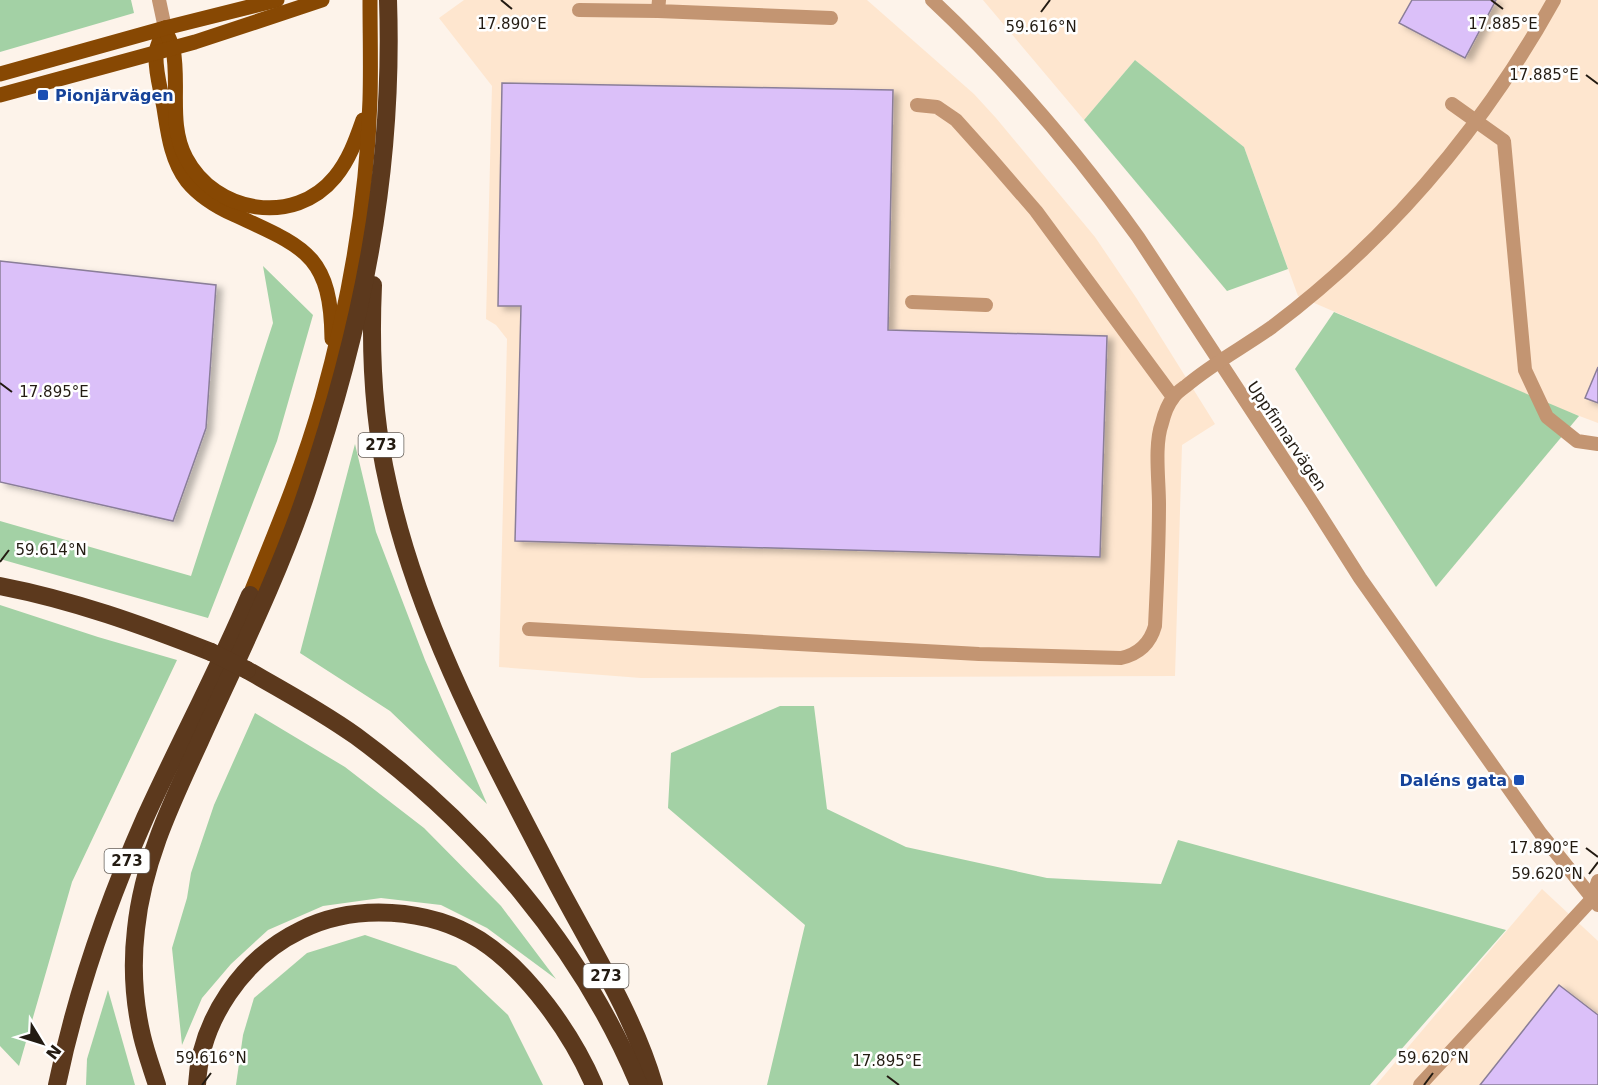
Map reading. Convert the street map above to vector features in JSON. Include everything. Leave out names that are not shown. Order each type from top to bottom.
[{"type":"highway","name":"273","points":[[388,0],[388,96],[372,291],[374,388],[388,483],[414,578],[440,647],[474,721],[616,994],[654,1085]]},
{"type":"highway","points":[[157,1085],[142,1036],[135,983],[136,930],[144,877],[163,822],[264,602],[307,492],[349,354],[375,235]]},
{"type":"highway","points":[[0,586],[101,611],[152,628],[211,652],[310,705],[355,735],[424,791],[486,851],[522,893],[573,962],[606,1015],[639,1085]]},
{"type":"highway","name":"273","points":[[57,1085],[69,1029],[109,906],[146,817],[250,595]]},
{"type":"highway","points":[[197,1085],[204,1042],[221,1005],[247,970],[268,951],[301,930],[340,916],[377,913],[411,915],[439,921],[480,940],[509,963],[542,998],[569,1036],[594,1085]]},
{"type":"main road","points":[[0,74],[165,28],[277,0]]},
{"type":"main road","points":[[0,95],[172,48],[322,0]]},
{"type":"main road","name":"273","points":[[250,595],[291,495],[316,420],[348,294],[360,224],[370,100],[370,0]]},
{"type":"main road","points":[[165,28],[156,52],[167,126],[177,165],[187,180],[212,203],[285,239],[311,258],[319,269],[331,308],[332,363]]},
{"type":"main road","name":"273","points":[[165,28],[172,48],[176,120],[185,156],[202,180],[216,192],[246,207],[282,208],[318,193],[334,178],[347,160],[356,142],[370,100]]},
{"type":"street","points":[[159,0],[165,28]]},
{"type":"street","name":"Uppfinnarvägen","points":[[932,0],[997,63],[1034,104],[1075,153],[1138,237],[1360,578],[1534,825],[1595,902]]},
{"type":"street","points":[[530,629],[979,654],[1121,658],[1132,656],[1147,644],[1155,626],[1159,510],[1158,447],[1161,424],[1173,398],[1195,378],[1271,327],[1334,276],[1391,222],[1477,122],[1527,48],[1554,0]]},
{"type":"street","points":[[579,10],[659,6],[831,18]]},
{"type":"street","points":[[1452,104],[1504,141],[1525,370],[1548,417],[1577,441],[1598,444]]},
{"type":"street","points":[[917,105],[937,107],[956,120],[991,159],[1036,211],[1173,398]]},
{"type":"street","points":[[912,302],[986,305]]},
{"type":"street","points":[[1420,1085],[1595,902],[1598,881]]},
{"type":"shaded area","points":[[464,0],[867,0],[974,94],[1095,237],[1137,299],[1215,424],[1182,445],[1175,676],[641,678],[499,667],[507,339],[496,325],[486,319],[492,86],[439,18]]},
{"type":"shaded area","points":[[983,0],[1598,0],[1598,423],[1553,406],[1298,296],[1244,147],[1135,60],[1084,120]]},
{"type":"shaded area","points":[[1542,889],[1598,941],[1598,1085],[1376,1085]]},
{"type":"green space","points":[[0,0],[131,0],[134,13],[0,52]]},
{"type":"green space","points":[[1135,60],[1244,147],[1288,269],[1227,291],[1084,120]]},
{"type":"green space","points":[[263,266],[313,315],[277,441],[208,618],[0,559],[0,521],[191,576],[273,323]]},
{"type":"green space","points":[[1334,312],[1579,416],[1436,587],[1295,369]]},
{"type":"green space","points":[[355,444],[376,532],[425,660],[487,804],[390,711],[300,653]]},
{"type":"green space","points":[[0,605],[177,660],[72,882],[19,1066],[0,1046]]},
{"type":"green space","points":[[780,706],[814,706],[827,809],[906,847],[1047,878],[1161,884],[1178,840],[1506,930],[1370,1085],[767,1085],[805,925],[668,808],[671,753]]},
{"type":"green space","points":[[255,713],[345,767],[424,828],[501,906],[556,979],[487,928],[441,905],[381,898],[323,906],[268,930],[231,964],[202,998],[182,1045],[172,948],[187,898],[191,873],[214,805]]},
{"type":"green space","points":[[365,935],[456,966],[508,1015],[543,1085],[236,1085],[243,1035],[254,998],[307,953]]},
{"type":"green space","points":[[108,990],[135,1085],[86,1085],[87,1059]]},
{"type":"building","points":[[1412,0],[1496,0],[1465,58],[1399,23]]},
{"type":"building","points":[[502,83],[893,90],[888,330],[1107,336],[1100,557],[515,541],[521,306],[498,306]]},
{"type":"building","points":[[0,261],[216,285],[206,428],[173,521],[0,482]]},
{"type":"building","points":[[1598,367],[1598,403],[1585,398]]},
{"type":"building","points":[[1559,985],[1598,1015],[1598,1085],[1480,1085]]},
{"type":"place","name":"Pionjärvägen","points":[[43,95]]},
{"type":"place","name":"Daléns gata","points":[[1519,780]]}]
